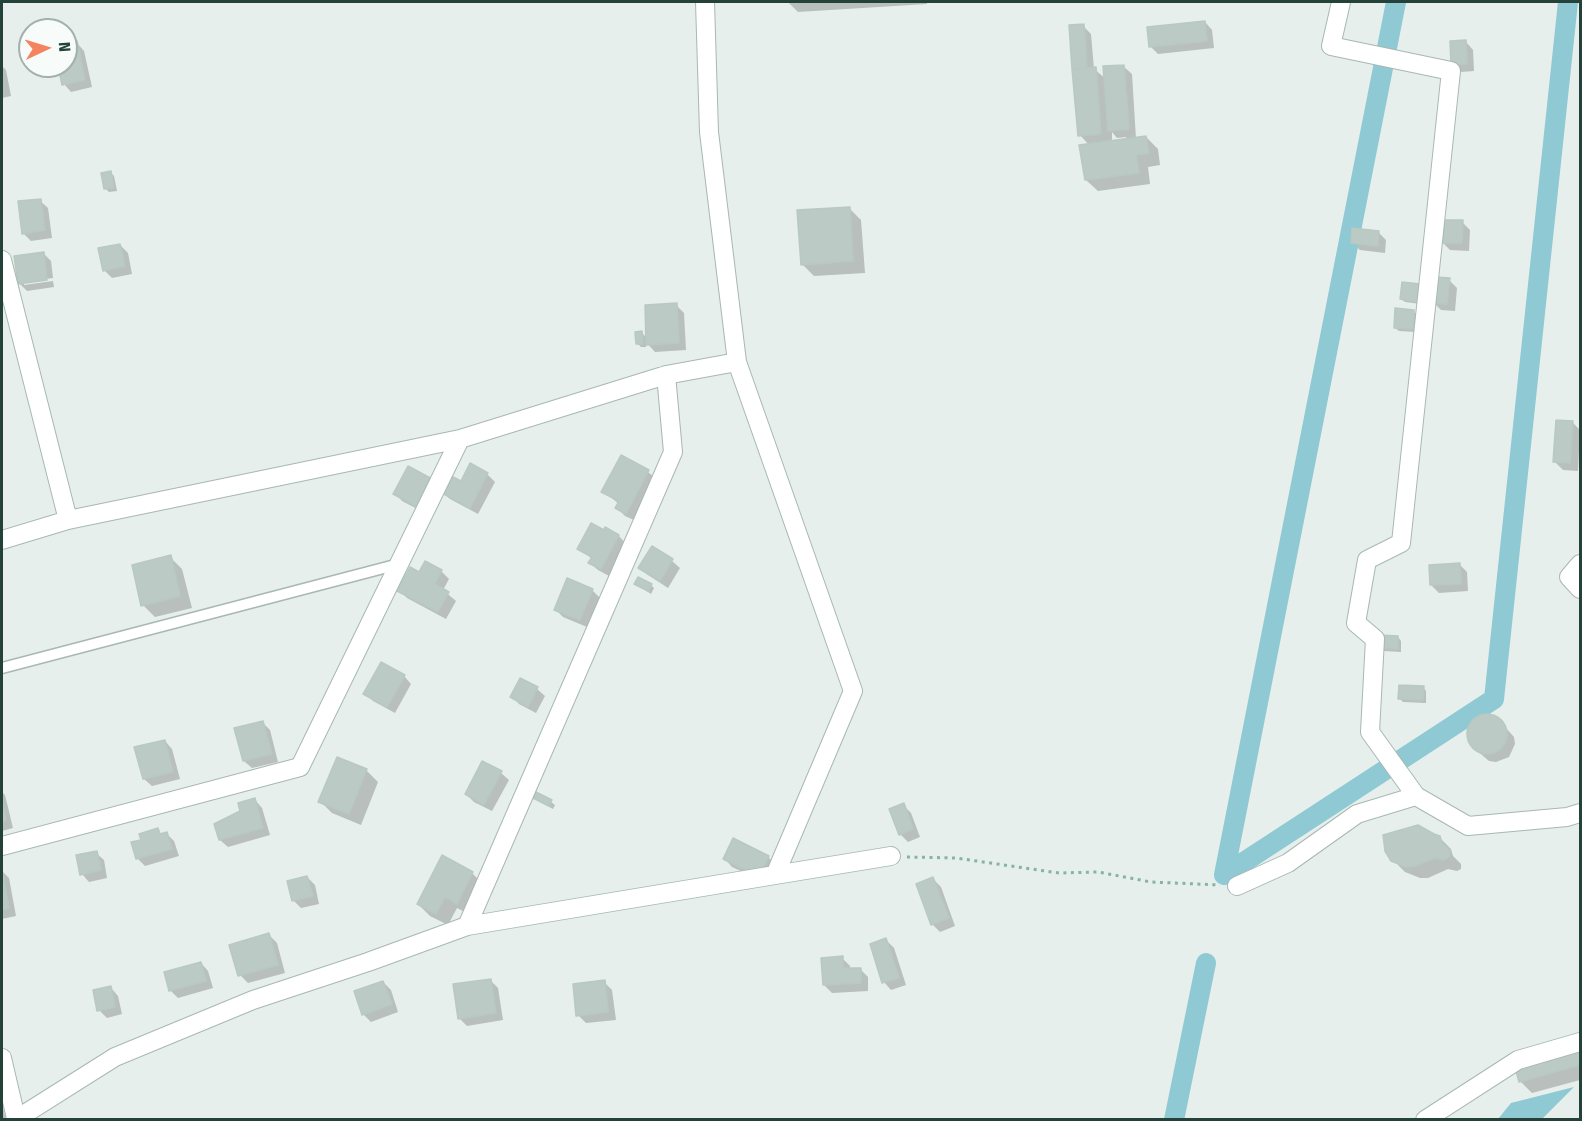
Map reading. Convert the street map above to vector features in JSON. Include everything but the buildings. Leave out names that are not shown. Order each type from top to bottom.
[{"type":"street","points":[[705,2],[709,132],[737,362],[853,691],[775,874]]},
{"type":"street","points":[[1341,2],[1331,46],[1451,71],[1401,543],[1367,560],[1356,623],[1375,639],[1370,732],[1416,796],[1468,826],[1567,817],[1581,813]]},
{"type":"street","points":[[2,260],[68,519]]},
{"type":"street","points":[[2,540],[68,519],[460,439],[666,375],[737,362]]},
{"type":"street","points":[[467,926],[673,452],[666,375]]},
{"type":"street","points":[[2,846],[300,767],[460,439]]},
{"type":"street","points":[[1581,564],[1569,577],[1581,589]]},
{"type":"street","points":[[1237,886],[1288,863],[1357,814],[1416,796]]},
{"type":"street","points":[[2,1058],[15,1119],[115,1057],[253,1000],[467,926],[891,856]]},
{"type":"street","points":[[1425,1119],[1518,1060],[1581,1042]]},
{"type":"lane","points":[[2,668],[399,564]]},
{"type":"path","points":[[891,856],[956,858],[1059,873],[1098,872],[1151,882],[1237,886]]},
{"type":"water","points":[[1574,1087],[1542,1119],[1498,1119],[1511,1103]]},
{"type":"waterway","points":[[1224,875],[1396,2]]},
{"type":"waterway","points":[[1224,875],[1494,699],[1568,2]]},
{"type":"waterway","points":[[1174,1120],[1206,963]]}]
